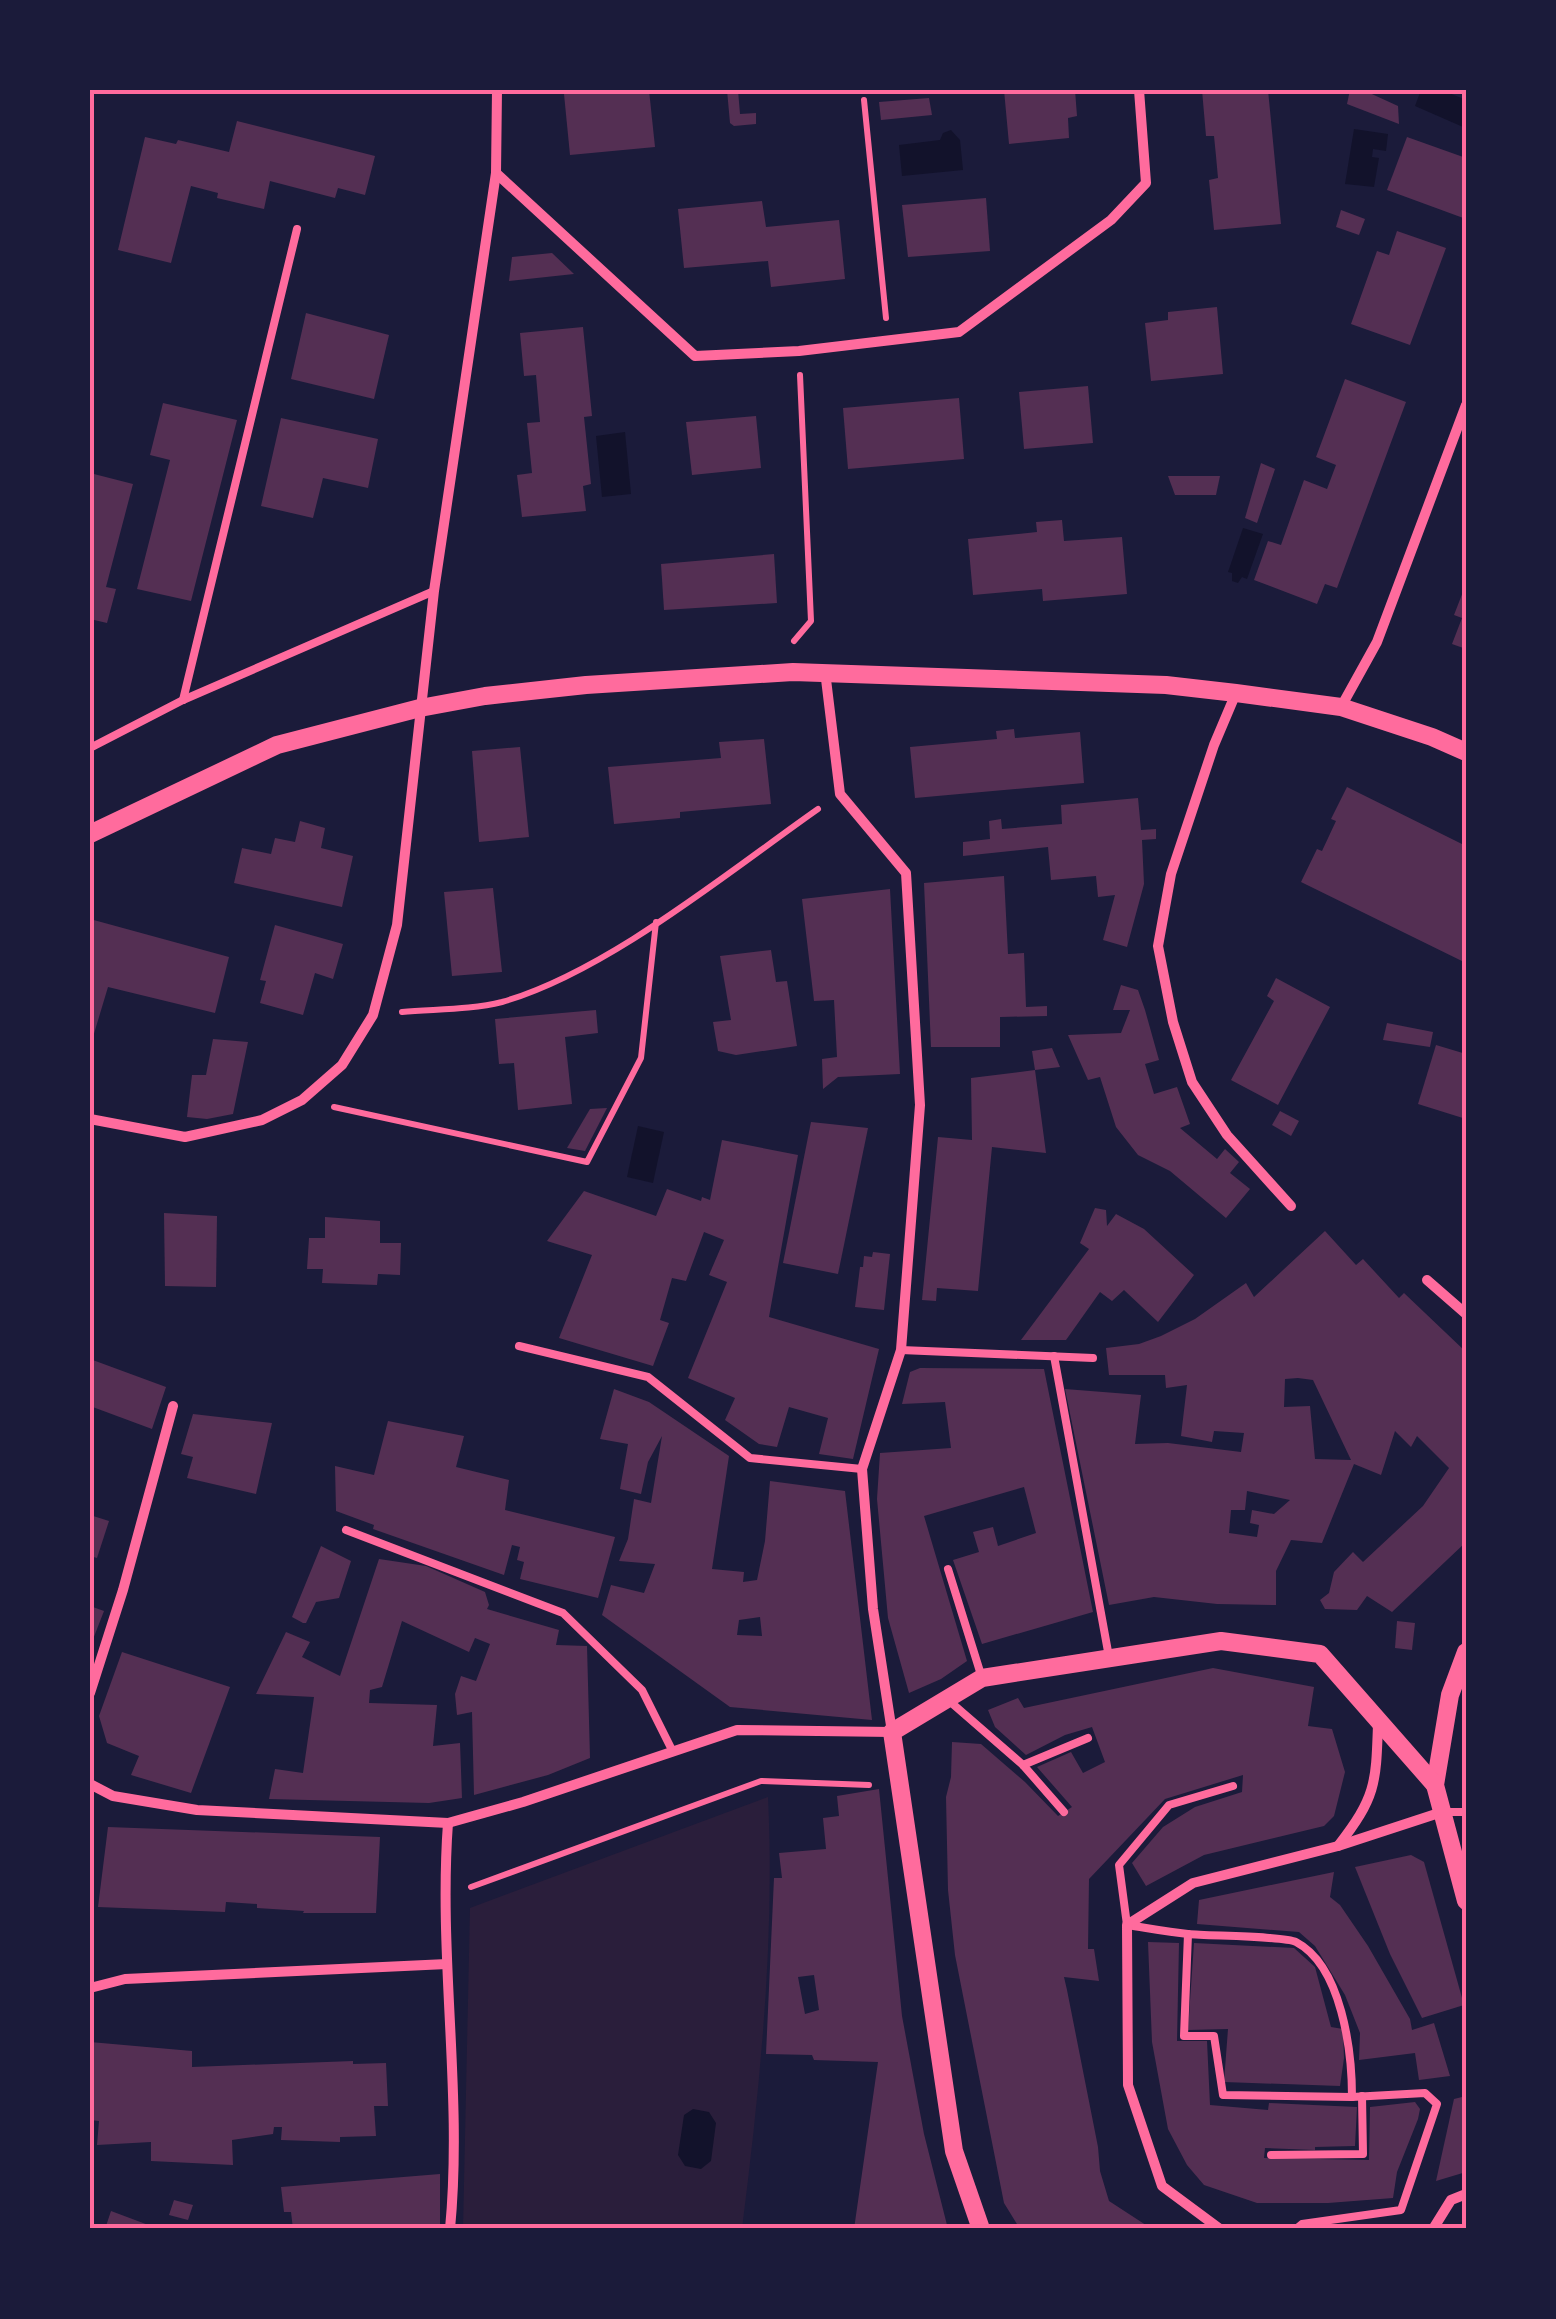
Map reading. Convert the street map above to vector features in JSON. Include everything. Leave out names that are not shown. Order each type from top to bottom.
[{"type":"street","points":[[90,1119],[185,1137],[262,1120],[302,1100],[342,1065],[373,1015],[397,925],[434,591],[496,173],[497,90],[489,90]]},
{"type":"street","points":[[496,173],[696,356],[800,352],[959,332],[1111,220],[1146,183],[1139,90]]},
{"type":"street","points":[[1341,707],[1377,642],[1466,406]]},
{"type":"street","points":[[825,671],[840,794],[906,873],[920,1105],[901,1350],[862,1468],[872,1609],[954,2151],[982,2229]]},
{"type":"street","points":[[90,834],[278,744],[420,708],[586,685],[793,672],[1166,685],[1236,693],[1341,707],[1466,752]]},
{"type":"street","points":[[1236,693],[1214,745],[1171,874],[1158,946],[1172,1022],[1192,1082],[1227,1135],[1291,1206]]},
{"type":"street","points":[[1427,1280],[1466,1314]]},
{"type":"street","points":[[90,1693],[173,1406]]},
{"type":"street","points":[[90,1784],[113,1796],[197,1810],[448,1823],[524,1802],[737,1730],[892,1732],[982,1678],[1222,1641],[1320,1654],[1434,1786],[1466,1902]]},
{"type":"street","points":[[1434,1786],[1450,1695],[1466,1652]]},
{"type":"street","points":[[1338,1846],[1365,1811],[1376,1775],[1378,1718]]},
{"type":"street","points":[[1220,2229],[1162,2186],[1128,2085],[1126,1925],[1193,1883],[1338,1846],[1442,1812]]},
{"type":"street","points":[[448,1823],[446,1964],[456,2174],[450,2229]]},
{"type":"street","points":[[90,1988],[125,1979],[446,1964]]},
{"type":"street","points":[[1433,2229],[1452,2200],[1466,2194]]},
{"type":"lane","points":[[183,700],[297,228]]},
{"type":"lane","points":[[90,748],[183,700],[434,591]]},
{"type":"lane","points":[[519,1346],[648,1377],[750,1458],[862,1468]]},
{"type":"lane","points":[[901,1350],[1093,1358]]},
{"type":"lane","points":[[1054,1356],[1109,1658]]},
{"type":"lane","points":[[346,1530],[563,1613],[642,1690],[672,1752]]},
{"type":"lane","points":[[948,1570],[982,1678]]},
{"type":"lane","points":[[947,1699],[1023,1765],[1064,1812]]},
{"type":"lane","points":[[1023,1765],[1088,1738]]},
{"type":"lane","points":[[1119,1865],[1169,1804],[1233,1786]]},
{"type":"lane","points":[[1442,1812],[1466,1812]]},
{"type":"lane","points":[[1110,1856],[1119,1865],[1126,1925],[1188,1934],[1295,1941],[1320,1964],[1343,2014],[1352,2057],[1352,2097]]},
{"type":"lane","points":[[1188,1934],[1184,2036],[1214,2036],[1223,2095],[1352,2097],[1426,2093],[1437,2104],[1401,2210],[1302,2224],[1296,2229]]},
{"type":"lane","points":[[1271,2155],[1363,2154],[1362,2096]]},
{"type":"path","points":[[864,100],[889,341]]},
{"type":"path","points":[[793,672],[794,641],[811,621],[800,352]]},
{"type":"path","points":[[373,1015],[500,1002],[574,972],[656,922],[840,794]]},
{"type":"path","points":[[302,1100],[587,1162],[641,1058],[656,922]]},
{"type":"path","points":[[446,1896],[761,1781],[868,1785],[900,1780]]},
{"type":"shaded area","points":[[1421,90],[1442,90],[1466,100],[1463,127],[1415,106]]},
{"type":"shaded area","points":[[1354,129],[1388,134],[1386,151],[1373,149],[1372,157],[1379,158],[1374,187],[1345,184]]},
{"type":"shaded area","points":[[951,130],[960,140],[963,170],[902,176],[899,145],[940,140],[943,133]]},
{"type":"shaded area","points":[[625,432],[631,494],[602,497],[596,436]]},
{"type":"shaded area","points":[[1243,528],[1263,534],[1247,579],[1242,577],[1238,583],[1232,581],[1232,573],[1228,572]]},
{"type":"shaded area","points":[[638,1126],[664,1132],[653,1183],[627,1177]]},
{"type":"shaded area","points":[[768,1797],[764,2013],[742,2229],[463,2229],[470,1908]]},
{"type":"shaded area","points":[[693,2109],[709,2112],[716,2123],[711,2161],[701,2169],[685,2166],[678,2155],[684,2115]]},
{"type":"building","points":[[649,90],[655,147],[570,155],[564,94]]},
{"type":"building","points":[[727,90],[738,90],[740,114],[756,113],[756,124],[730,123]]},
{"type":"building","points":[[1004,90],[1075,90],[1077,116],[1068,118],[1069,138],[1009,144]]},
{"type":"building","points":[[1202,90],[1268,90],[1281,224],[1214,230],[1209,180],[1218,178],[1214,136],[1206,136]]},
{"type":"building","points":[[1350,90],[1363,90],[1398,106],[1399,124],[1347,104]]},
{"type":"building","points":[[929,98],[932,115],[881,120],[879,102]]},
{"type":"building","points":[[237,121],[375,156],[365,195],[338,188],[335,198],[270,181],[264,209],[217,198],[218,193],[191,186],[171,263],[118,250],[145,137],[229,152]]},
{"type":"building","points":[[1407,137],[1466,158],[1466,219],[1387,190]]},
{"type":"building","points":[[986,198],[990,251],[908,257],[902,205]]},
{"type":"building","points":[[762,201],[766,227],[839,220],[845,279],[771,287],[768,261],[684,268],[678,209]]},
{"type":"building","points":[[1341,210],[1365,219],[1359,235],[1336,227]]},
{"type":"building","points":[[1397,231],[1446,248],[1410,345],[1351,324],[1377,251],[1389,255]]},
{"type":"building","points":[[552,253],[574,274],[509,281],[512,257]]},
{"type":"building","points":[[1217,307],[1223,374],[1151,381],[1145,323],[1168,320],[1168,312]]},
{"type":"building","points":[[306,313],[389,335],[374,399],[291,379]]},
{"type":"building","points":[[583,327],[592,416],[584,417],[591,484],[583,486],[586,511],[522,517],[517,475],[532,473],[527,423],[540,422],[536,375],[524,376],[520,333]]},
{"type":"building","points":[[1345,379],[1406,402],[1337,588],[1325,584],[1317,604],[1254,580],[1268,541],[1281,545],[1304,480],[1327,489],[1336,465],[1316,457]]},
{"type":"building","points":[[1088,386],[1093,443],[1024,449],[1019,392]]},
{"type":"building","points":[[959,398],[964,459],[848,469],[843,408]]},
{"type":"building","points":[[163,403],[237,420],[191,601],[137,589],[170,460],[150,455]]},
{"type":"building","points":[[756,416],[761,468],[692,475],[686,422]]},
{"type":"building","points":[[281,418],[378,439],[368,488],[323,478],[313,518],[261,506]]},
{"type":"building","points":[[1261,463],[1275,469],[1257,523],[1245,518]]},
{"type":"building","points":[[90,473],[133,484],[106,587],[116,589],[107,623],[90,619]]},
{"type":"building","points":[[1168,476],[1220,476],[1216,495],[1175,495]]},
{"type":"building","points":[[1062,520],[1064,541],[1122,537],[1127,594],[1043,601],[1042,589],[973,595],[968,539],[1037,532],[1036,522]]},
{"type":"building","points":[[774,554],[777,603],[664,610],[661,564]]},
{"type":"building","points":[[1466,584],[1466,649],[1452,644],[1462,618],[1454,615]]},
{"type":"building","points":[[1014,729],[1015,738],[1080,732],[1084,783],[915,798],[910,747],[997,739],[996,731]]},
{"type":"building","points":[[764,739],[771,804],[680,812],[680,818],[614,824],[608,767],[721,758],[719,742]]},
{"type":"building","points":[[520,747],[529,837],[479,842],[472,751]]},
{"type":"building","points":[[1347,787],[1466,846],[1466,963],[1301,882],[1317,849],[1322,851],[1336,821],[1331,819]]},
{"type":"building","points":[[1138,798],[1141,830],[1156,829],[1156,839],[1142,840],[1144,884],[1127,947],[1103,940],[1115,895],[1098,897],[1096,876],[1051,880],[1048,847],[963,856],[963,842],[990,839],[989,821],[1001,819],[1002,829],[1062,824],[1061,805]]},
{"type":"building","points":[[300,821],[325,828],[321,848],[353,856],[342,907],[234,883],[242,848],[271,854],[275,838],[295,842]]},
{"type":"building","points":[[1004,876],[1008,954],[1024,953],[1026,1007],[1047,1006],[1047,1016],[1000,1017],[1000,1047],[931,1047],[924,883]]},
{"type":"building","points":[[493,888],[502,972],[452,976],[444,892]]},
{"type":"building","points":[[890,889],[900,1074],[838,1077],[823,1089],[822,1059],[837,1057],[834,1000],[814,1001],[802,899]]},
{"type":"building","points":[[90,919],[229,957],[215,1013],[108,987],[90,1047]]},
{"type":"building","points":[[275,925],[343,944],[333,979],[315,973],[303,1015],[260,1003],[266,981],[260,980]]},
{"type":"building","points":[[771,950],[776,982],[787,981],[797,1046],[736,1055],[718,1051],[713,1022],[731,1020],[720,956]]},
{"type":"building","points":[[1276,978],[1330,1007],[1278,1105],[1231,1080],[1274,1001],[1267,996]]},
{"type":"building","points":[[1121,985],[1138,990],[1145,1010],[1159,1060],[1145,1064],[1154,1094],[1177,1087],[1190,1124],[1180,1128],[1217,1159],[1225,1149],[1239,1162],[1230,1173],[1250,1189],[1226,1218],[1170,1171],[1138,1155],[1116,1127],[1100,1077],[1088,1080],[1068,1035],[1121,1033],[1130,1010],[1113,1010]]},
{"type":"building","points":[[596,1010],[598,1033],[565,1037],[572,1104],[518,1110],[514,1063],[499,1064],[495,1019]]},
{"type":"building","points":[[1387,1023],[1433,1032],[1430,1047],[1383,1040]]},
{"type":"building","points":[[213,1039],[248,1042],[233,1114],[207,1119],[187,1117],[192,1075],[206,1075]]},
{"type":"building","points":[[1436,1045],[1466,1054],[1466,1119],[1418,1104]]},
{"type":"building","points":[[1052,1048],[1060,1067],[1035,1070],[1032,1051]]},
{"type":"building","points":[[1035,1070],[1046,1153],[992,1147],[978,1291],[937,1288],[936,1301],[922,1300],[938,1137],[972,1140],[971,1078]]},
{"type":"building","points":[[607,1108],[585,1151],[567,1148],[590,1109]]},
{"type":"building","points":[[1280,1111],[1299,1121],[1291,1136],[1272,1125]]},
{"type":"building","points":[[811,1122],[868,1128],[838,1274],[783,1263]]},
{"type":"building","points":[[722,1140],[798,1155],[769,1317],[879,1349],[853,1459],[819,1454],[828,1418],[789,1407],[777,1447],[759,1444],[725,1420],[735,1398],[688,1378],[727,1282],[709,1275],[724,1240],[704,1232],[686,1281],[672,1278],[660,1320],[669,1323],[653,1366],[559,1338],[592,1255],[547,1241],[584,1191],[656,1216],[667,1189],[701,1201],[702,1197],[710,1200]]},
{"type":"building","points":[[1095,1208],[1106,1210],[1107,1226],[1116,1214],[1144,1229],[1194,1275],[1158,1322],[1124,1290],[1112,1301],[1100,1292],[1066,1340],[1021,1340],[1089,1249],[1080,1243]]},
{"type":"building","points":[[164,1213],[217,1216],[216,1287],[165,1286]]},
{"type":"building","points":[[325,1217],[380,1221],[380,1243],[401,1243],[400,1275],[378,1274],[377,1285],[322,1283],[323,1269],[307,1269],[309,1238],[325,1238]]},
{"type":"building","points":[[1325,1231],[1356,1265],[1363,1259],[1399,1298],[1404,1293],[1466,1352],[1466,1542],[1392,1612],[1367,1596],[1357,1610],[1325,1609],[1320,1600],[1329,1593],[1334,1572],[1353,1552],[1363,1562],[1423,1506],[1449,1468],[1417,1436],[1411,1447],[1395,1431],[1381,1475],[1354,1464],[1322,1543],[1291,1540],[1276,1571],[1276,1605],[1154,1597],[1109,1605],[1065,1389],[1141,1395],[1135,1444],[1168,1443],[1241,1452],[1244,1433],[1214,1431],[1212,1442],[1181,1436],[1187,1385],[1166,1388],[1165,1375],[1109,1375],[1106,1348],[1139,1344],[1161,1336],[1195,1319],[1246,1283],[1254,1297]],"holes":[[[1285,1379],[1313,1380],[1351,1460],[1315,1459],[1310,1406],[1284,1407]],[[1247,1491],[1290,1500],[1274,1514],[1252,1510],[1250,1523],[1259,1525],[1257,1537],[1229,1533],[1231,1510],[1245,1510]]]},
{"type":"building","points":[[873,1252],[890,1254],[884,1310],[855,1307],[860,1267],[864,1256],[872,1257]]},
{"type":"building","points":[[90,1359],[166,1387],[152,1429],[90,1406]]},
{"type":"building","points":[[920,1368],[1044,1369],[1093,1612],[982,1644],[953,1560],[979,1552],[973,1532],[993,1527],[998,1546],[1036,1533],[1024,1487],[924,1516],[967,1661],[941,1679],[909,1693],[888,1618],[877,1499],[880,1453],[951,1448],[945,1402],[902,1404],[910,1372]]},
{"type":"building","points":[[614,1389],[649,1402],[729,1456],[712,1569],[744,1572],[743,1582],[757,1580],[770,1481],[845,1491],[872,1720],[730,1707],[602,1615],[611,1585],[644,1593],[655,1564],[619,1561],[628,1539],[634,1499],[651,1503],[662,1436],[648,1462],[641,1494],[620,1489],[628,1444],[600,1439]],"holes":[[[760,1617],[762,1636],[737,1635],[739,1620]]]},
{"type":"building","points":[[193,1414],[272,1423],[256,1494],[187,1478],[193,1457],[181,1454]]},
{"type":"building","points":[[388,1421],[464,1436],[456,1467],[509,1480],[505,1510],[615,1537],[598,1598],[520,1579],[524,1562],[517,1560],[520,1547],[512,1545],[504,1575],[373,1529],[374,1525],[336,1511],[335,1466],[374,1475]]},
{"type":"building","points":[[90,1515],[109,1521],[97,1558],[90,1556]]},
{"type":"building","points":[[321,1546],[351,1561],[339,1598],[316,1602],[303,1623],[292,1617]]},
{"type":"building","points":[[379,1559],[426,1566],[485,1592],[487,1609],[559,1630],[556,1645],[587,1646],[590,1758],[548,1775],[474,1795],[472,1712],[457,1715],[455,1694],[461,1676],[476,1681],[490,1644],[475,1638],[469,1652],[402,1621],[382,1687],[370,1690],[369,1703],[437,1705],[433,1746],[460,1743],[462,1798],[429,1803],[269,1799],[275,1769],[303,1773],[314,1697],[256,1694],[286,1632],[310,1642],[302,1657],[340,1676]]},
{"type":"building","points":[[90,1606],[104,1611],[90,1647]]},
{"type":"building","points":[[1397,1621],[1415,1623],[1412,1650],[1395,1648]]},
{"type":"building","points":[[122,1652],[230,1687],[191,1793],[131,1775],[139,1756],[107,1743],[99,1716]]},
{"type":"building","points":[[1213,1668],[1314,1687],[1308,1726],[1332,1729],[1345,1772],[1334,1816],[1324,1826],[1204,1855],[1146,1886],[1132,1863],[1163,1827],[1195,1807],[1242,1792],[1243,1775],[1165,1799],[1089,1879],[1088,1949],[1094,1949],[1099,1981],[1064,1977],[1109,2201],[1152,2229],[1020,2229],[1004,2203],[955,1955],[948,1890],[946,1797],[952,1742],[981,1744],[1058,1816],[1072,1807],[1037,1767],[1071,1752],[1083,1773],[1105,1762],[1092,1727],[1065,1735],[1026,1755],[995,1727],[988,1710],[1018,1698],[1024,1708]]},
{"type":"building","points":[[879,1789],[902,2016],[924,2134],[948,2229],[854,2229],[878,2062],[766,2054],[774,1878],[782,1878],[779,1853],[826,1849],[823,1818],[839,1816],[837,1796]],"holes":[[[814,1975],[819,2010],[805,2014],[798,1977]]]},
{"type":"building","points":[[108,1827],[380,1837],[376,1913],[303,1913],[226,1902],[225,1912],[98,1907]]},
{"type":"building","points":[[1411,1855],[1424,1862],[1464,2005],[1422,2018],[1390,1954],[1355,1867]]},
{"type":"building","points":[[1334,1872],[1330,1897],[1368,1946],[1410,2019],[1412,2030],[1434,2023],[1450,2076],[1419,2080],[1415,2053],[1359,2060],[1360,2033],[1345,1995],[1315,1946],[1299,1932],[1197,1924],[1199,1900]]},
{"type":"building","points":[[1148,1942],[1179,1943],[1177,2041],[1207,2041],[1210,2105],[1268,2110],[1269,2103],[1357,2107],[1355,2146],[1315,2150],[1265,2148],[1264,2158],[1369,2160],[1370,2107],[1415,2102],[1420,2109],[1418,2119],[1397,2172],[1393,2198],[1257,2203],[1204,2185],[1187,2165],[1168,2129],[1152,2042]]},
{"type":"building","points":[[1194,1943],[1294,1948],[1315,1967],[1331,2027],[1343,2029],[1340,2086],[1224,2082],[1228,2029],[1188,2030]]},
{"type":"building","points":[[90,2042],[192,2051],[192,2067],[386,2063],[388,2106],[374,2106],[376,2136],[340,2137],[340,2142],[281,2140],[282,2127],[274,2127],[273,2134],[232,2140],[233,2165],[151,2161],[151,2142],[97,2145],[99,2121],[90,2120]]},
{"type":"building","points":[[1466,2096],[1466,2172],[1436,2181],[1454,2099]]},
{"type":"building","points":[[440,2174],[440,2229],[293,2229],[291,2212],[284,2212],[281,2187]]},
{"type":"building","points":[[174,2200],[193,2205],[188,2220],[169,2215]]},
{"type":"building","points":[[111,2211],[159,2229],[105,2229]]}]
